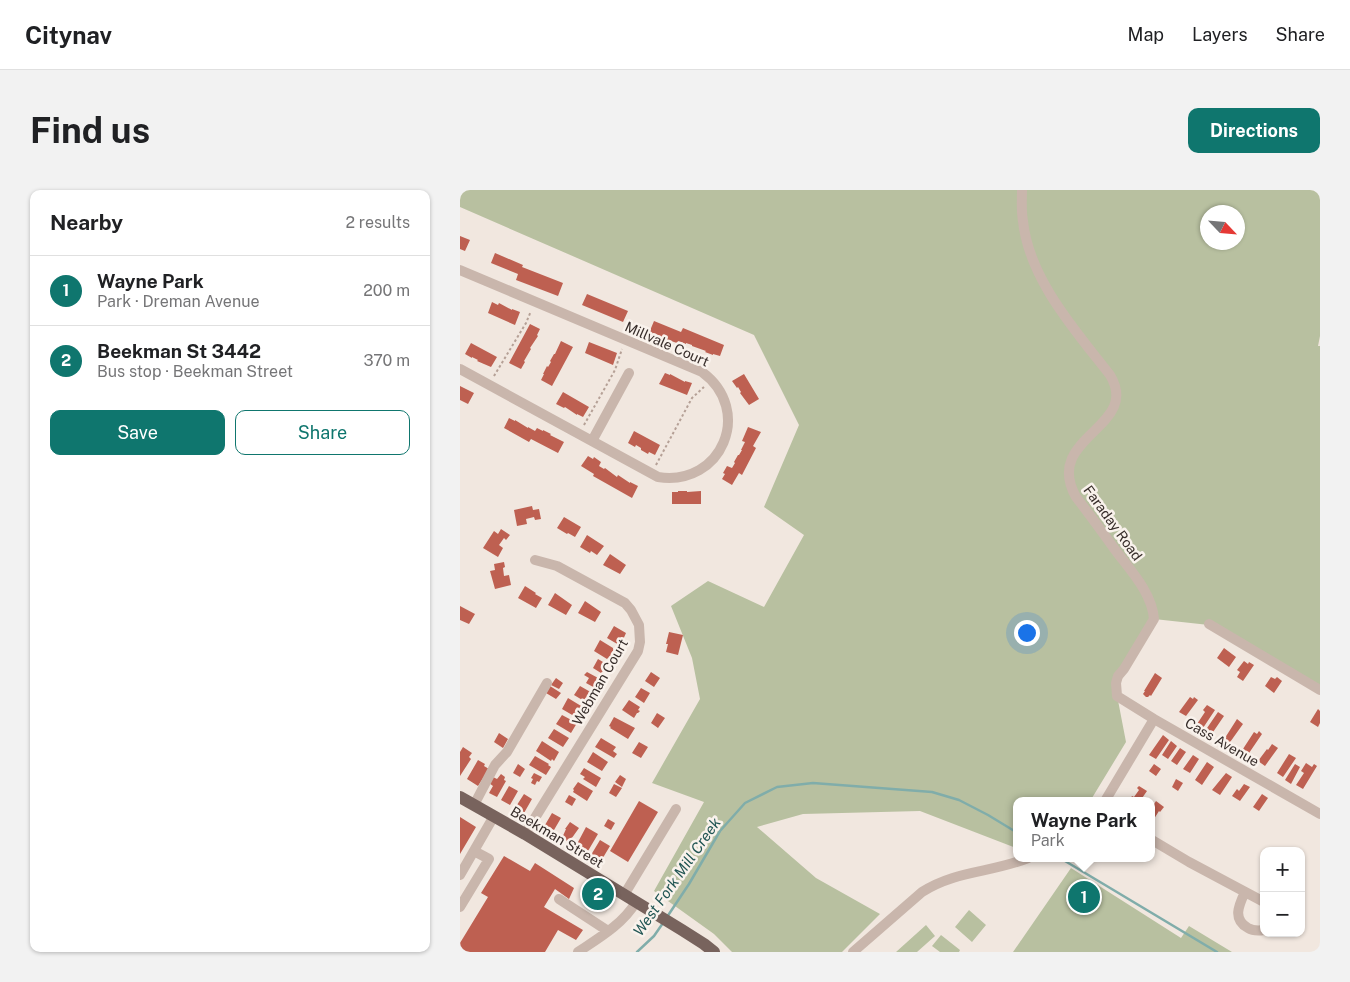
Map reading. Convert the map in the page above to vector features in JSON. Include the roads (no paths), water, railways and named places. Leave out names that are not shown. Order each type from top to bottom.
[{"type":"main road","name":"Beekman Street","points":[[460,797],[525,834],[682,930],[714,952]]},
{"type":"street","name":"Faraday Road","points":[[1022,190],[1023,222],[1026,239],[1042,279],[1066,320],[1115,382],[1117,391],[1117,400],[1110,416],[1077,448],[1070,464],[1069,473],[1072,490],[1076,497],[1140,583],[1153,611],[1154,619],[1118,676],[1116,690]]},
{"type":"street","name":"Millvale Court","points":[[460,270],[702,372],[722,394],[728,414],[727,435],[718,454],[706,466],[691,475],[679,478],[658,477],[460,369]]},
{"type":"street","points":[[592,441],[629,373]]},
{"type":"street","name":"Webman Court","points":[[525,834],[638,651],[640,634],[636,617],[622,601],[557,566],[534,560]]},
{"type":"street","points":[[1209,624],[1320,690]]},
{"type":"street","points":[[474,804],[495,765],[507,752],[547,683]]},
{"type":"street","name":"Cass Avenue","points":[[1116,690],[1117,696],[1154,719],[1320,814]]},
{"type":"street","points":[[1107,797],[1154,719]]},
{"type":"street","points":[[624,895],[676,809]]},
{"type":"street","points":[[460,875],[494,816]]},
{"type":"street","points":[[1155,842],[1260,900]]},
{"type":"street","points":[[460,907],[489,860],[474,851]]},
{"type":"street","points":[[853,952],[922,892],[933,885],[967,873],[1014,862]]},
{"type":"street","points":[[1245,892],[1238,906],[1240,922],[1253,930],[1260,930]]},
{"type":"street","points":[[559,899],[608,931]]},
{"type":"street","points":[[578,952],[622,920],[631,911],[636,902]]},
{"type":"waterway","name":"West Fork Mill Creek","points":[[667,917],[720,831],[745,803],[777,787],[813,783],[932,792],[959,800],[1013,830]]},
{"type":"waterway","name":"West Fork Mill Creek","points":[[1067,862],[1217,952]]},
{"type":"waterway","name":"West Fork Mill Creek","points":[[637,952],[654,936],[663,923]]},
{"type":"place","name":"Beekman St 3442","points":[[598,894]]},
{"type":"place","name":"Wayne Park","points":[[1084,897]]}]
